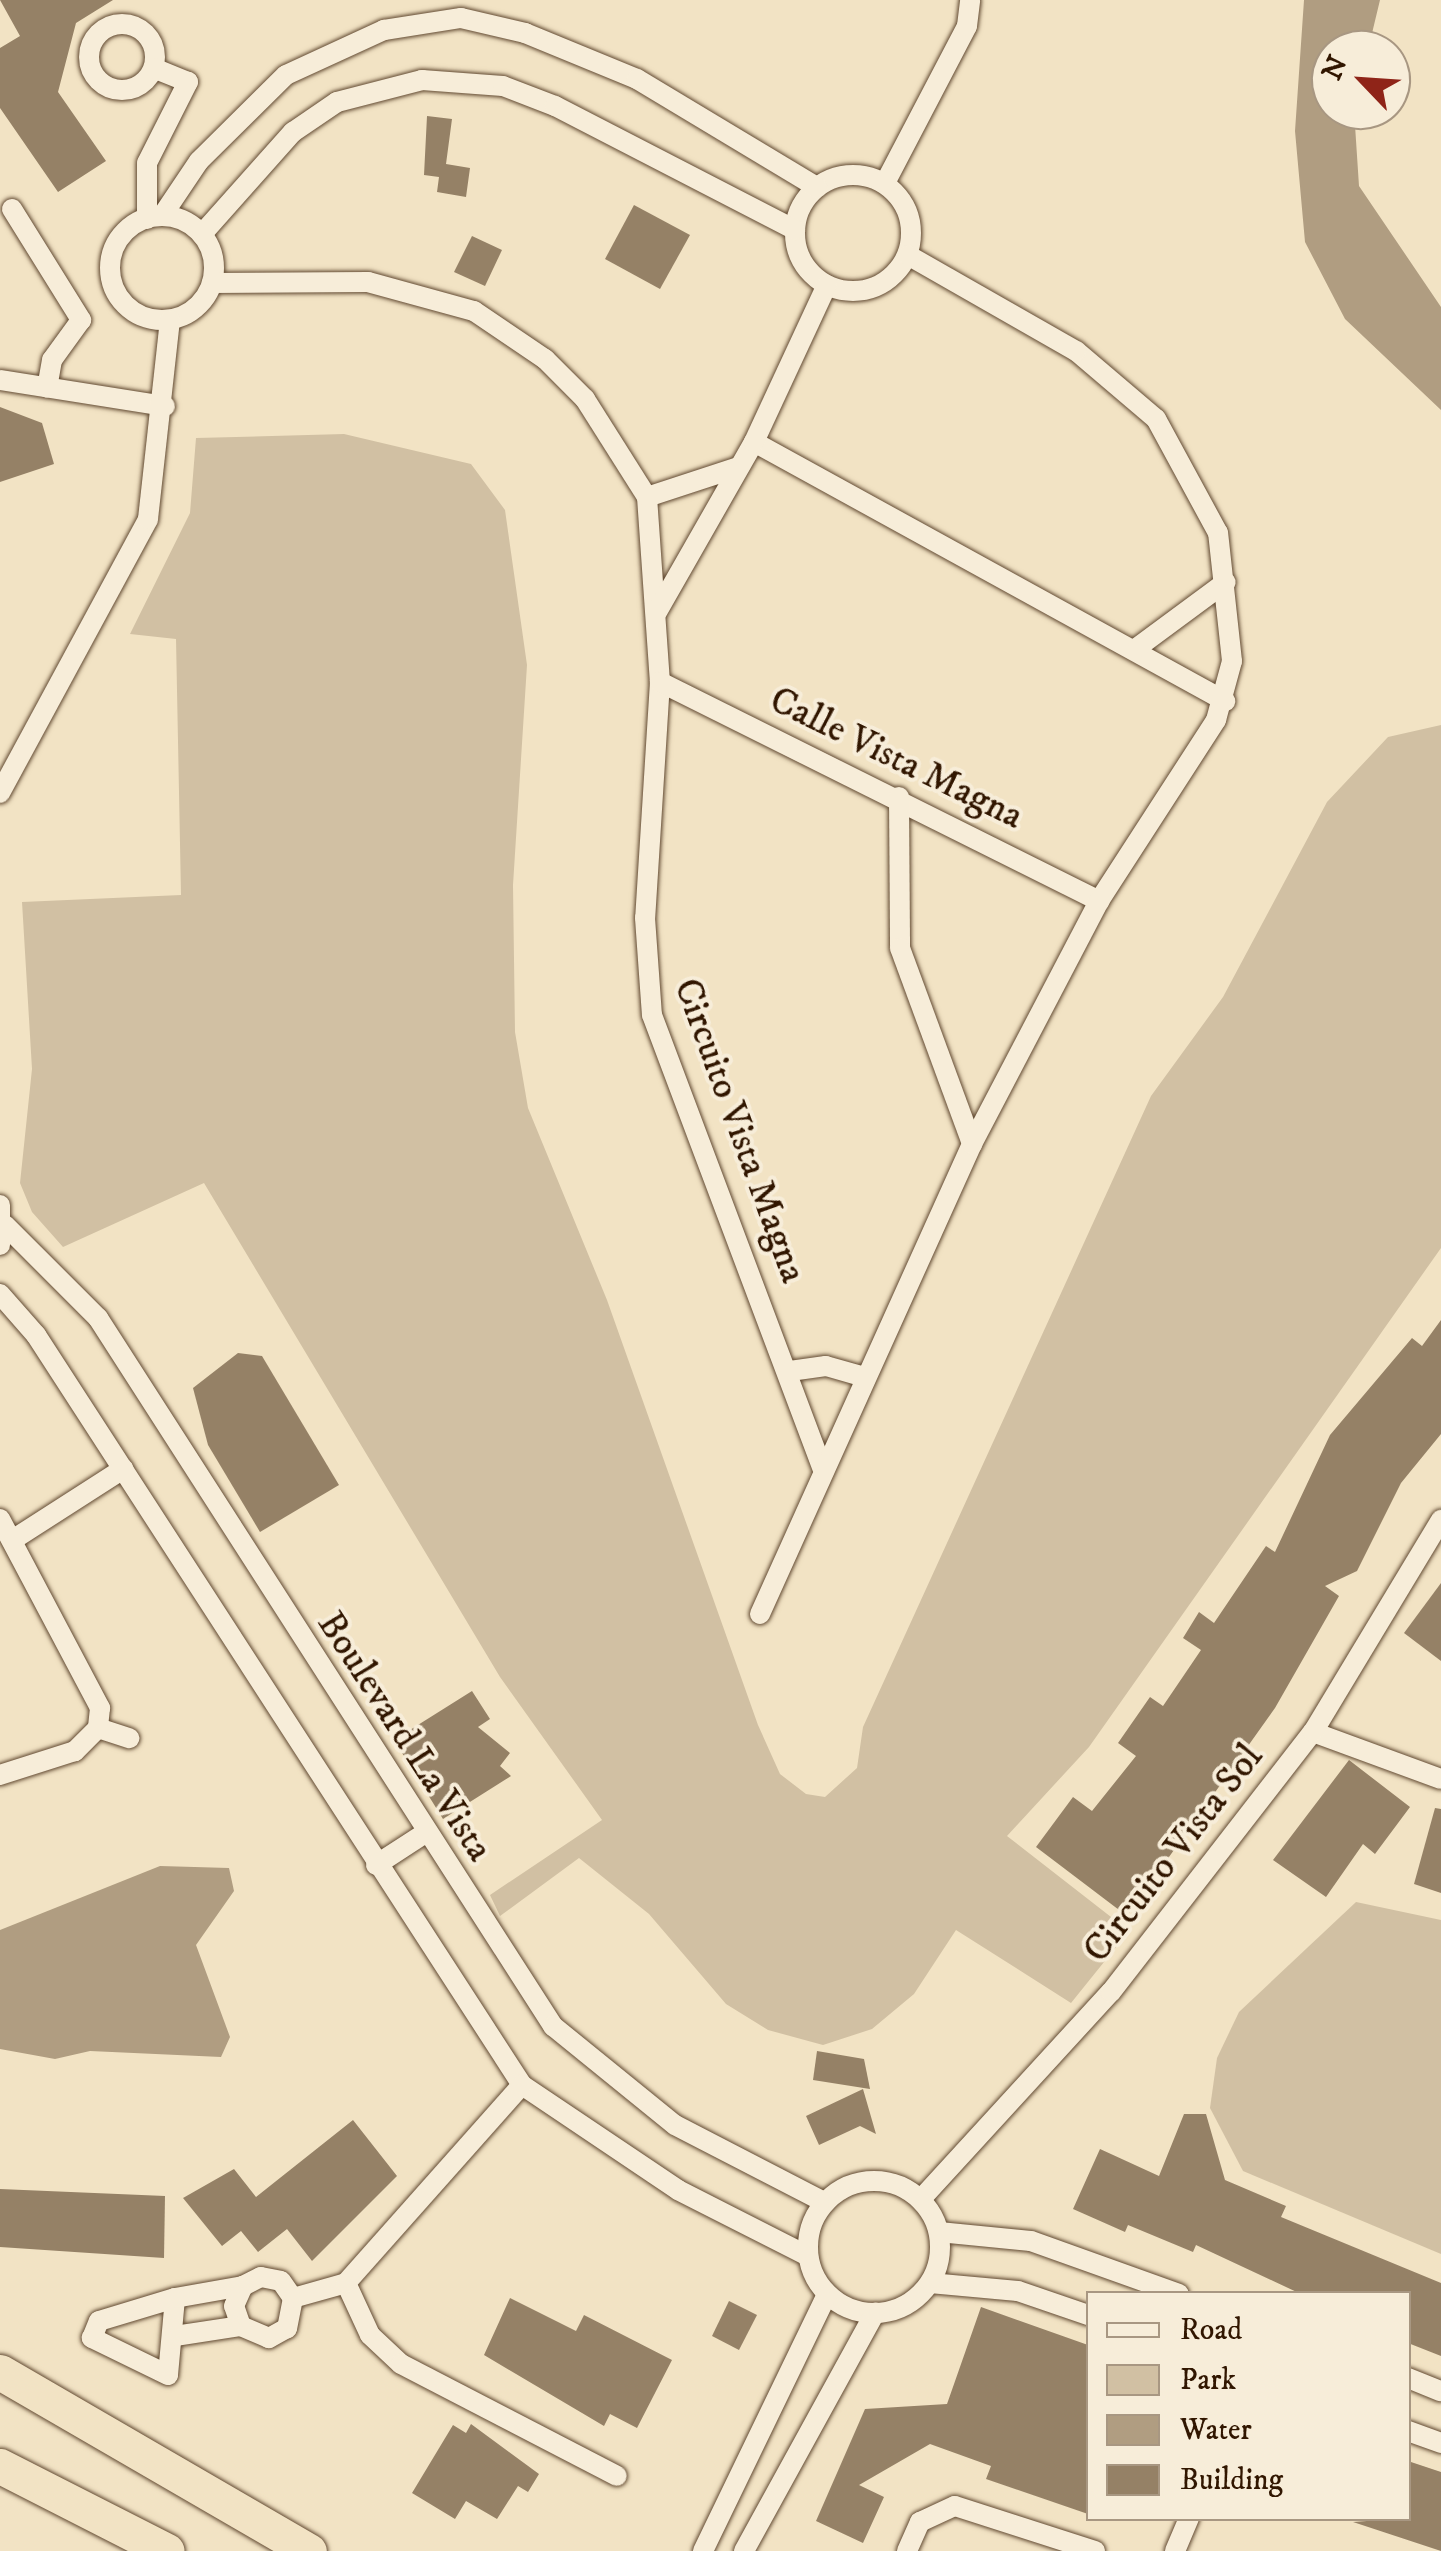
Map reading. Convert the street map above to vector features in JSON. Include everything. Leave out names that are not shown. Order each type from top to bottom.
[{"type":"highway","points":[[0,2372],[309,2551]]},
{"type":"highway","points":[[0,2442],[131,2532]]},
{"type":"highway","points":[[0,2466],[167,2551]]},
{"type":"street","points":[[885,183],[968,26],[970,0]]},
{"type":"street","points":[[202,234],[212,282],[196,308],[170,320],[136,314],[114,287],[113,252],[155,217],[210,148],[286,75],[384,30],[459,9],[637,78],[817,187]]},
{"type":"street","points":[[154,68],[188,82],[146,163],[155,217]]},
{"type":"street","points":[[202,234],[293,132],[337,102],[422,80],[503,86],[555,106],[795,230]]},
{"type":"street","points":[[850,174],[885,183],[909,215],[908,255],[883,284],[827,286],[803,263],[795,230],[817,187],[850,174]]},
{"type":"street","points":[[12,208],[81,320],[52,360],[47,388]]},
{"type":"street","points":[[155,217],[202,234]]},
{"type":"street","points":[[760,1614],[862,1376],[972,1144],[1099,901],[1225,701],[1226,582],[1204,495],[1156,419],[1076,351],[908,255]]},
{"type":"street","name":"Circuito Vista Magna","points":[[212,282],[368,282],[474,311],[545,358],[585,399],[647,497],[660,682],[645,918],[652,1014],[790,1371],[822,1468]]},
{"type":"street","points":[[658,612],[754,442],[827,286]]},
{"type":"street","points":[[0,793],[148,519],[164,406],[170,320]]},
{"type":"street","points":[[0,380],[164,406]]},
{"type":"street","points":[[754,442],[1138,648],[1225,701]]},
{"type":"street","points":[[647,497],[739,467]]},
{"type":"street","points":[[1138,648],[1226,582]]},
{"type":"street","name":"Calle Vista Magna","points":[[660,682],[899,797],[1099,901]]},
{"type":"street","points":[[899,797],[900,948],[972,1144]]},
{"type":"street","name":"Boulevard La Vista","points":[[2,1225],[98,1318],[424,1833],[584,2058],[675,2125],[824,2202]]},
{"type":"street","points":[[0,1294],[123,1469],[522,2085],[678,2190],[808,2256],[827,2294],[874,2314],[906,2305],[930,2284],[939,2232],[921,2200],[872,2180],[824,2202],[808,2256]]},
{"type":"street","points":[[790,1371],[826,1366],[862,1376]]},
{"type":"street","points":[[14,1539],[123,1469]]},
{"type":"street","points":[[0,1518],[96,1691],[98,1728],[75,1752],[0,1776]]},
{"type":"street","name":"Circuito Vista Sol","points":[[921,2200],[1112,1992],[1313,1732],[1441,1520]]},
{"type":"street","points":[[98,1728],[129,1738]]},
{"type":"street","points":[[1313,1732],[1441,1778]]},
{"type":"street","points":[[376,1865],[424,1833]]},
{"type":"street","points":[[294,2298],[346,2283],[522,2085]]},
{"type":"street","points":[[939,2232],[1031,2241],[1171,2291]]},
{"type":"street","points":[[175,2298],[174,2336],[164,2377],[90,2332],[175,2298],[272,2278],[294,2298]]},
{"type":"street","points":[[346,2283],[370,2335],[401,2364],[618,2476]]},
{"type":"street","points":[[930,2284],[1018,2291],[1086,2314]]},
{"type":"street","points":[[243,2286],[234,2306],[241,2326],[258,2337],[279,2334],[294,2298]]},
{"type":"street","points":[[703,2551],[827,2294]]},
{"type":"street","points":[[744,2551],[874,2314]]},
{"type":"street","points":[[174,2336],[241,2326]]},
{"type":"street","points":[[1411,2379],[1441,2391]]},
{"type":"street","points":[[1411,2432],[1441,2444]]},
{"type":"street","points":[[906,2551],[920,2522],[955,2506],[1095,2551]]},
{"type":"street","points":[[1175,2551],[1187,2521]]},
{"type":"green space","points":[[344,434],[471,464],[505,510],[527,665],[513,885],[515,1032],[528,1108],[607,1300],[758,1725],[780,1774],[806,1794],[825,1797],[857,1768],[863,1727],[1151,1096],[1223,997],[1327,802],[1388,737],[1441,725],[1441,1248],[1089,1747],[1007,1836],[1129,1931],[1071,2003],[956,1930],[914,1994],[872,2029],[823,2045],[768,2030],[726,2004],[649,1914],[579,1858],[500,1916],[490,1895],[602,1820],[500,1677],[204,1183],[63,1247],[32,1212],[20,1183],[32,1069],[22,902],[181,895],[176,639],[130,634],[190,513],[196,438]]},
{"type":"green space","points":[[1356,1902],[1441,1920],[1441,2254],[1243,2171],[1210,2108],[1217,2058],[1239,2012]]},
{"type":"water","points":[[1304,0],[1380,0],[1373,30],[1311,30],[1311,130],[1355,130],[1359,186],[1441,307],[1441,410],[1345,319],[1305,242],[1295,131]]},
{"type":"water","points":[[160,1866],[229,1868],[234,1891],[196,1945],[230,2037],[221,2057],[90,2051],[55,2059],[0,2049],[0,1930]]},
{"type":"building","points":[[0,0],[113,0],[76,23],[58,92],[106,161],[58,192],[0,108],[0,48],[20,36]]},
{"type":"building","points":[[427,116],[452,119],[446,164],[470,168],[466,197],[437,192],[439,177],[424,175]]},
{"type":"building","points":[[634,205],[690,235],[660,289],[605,259]]},
{"type":"building","points":[[472,236],[502,250],[485,286],[454,272]]},
{"type":"building","points":[[0,407],[42,423],[54,464],[0,482]]},
{"type":"building","points":[[1441,1320],[1441,1434],[1401,1483],[1357,1571],[1325,1586],[1339,1596],[1275,1708],[1127,1916],[1036,1847],[1073,1797],[1092,1811],[1136,1756],[1118,1743],[1150,1697],[1163,1706],[1201,1650],[1183,1638],[1199,1612],[1214,1623],[1266,1546],[1275,1552],[1330,1435],[1412,1338],[1422,1346]]},
{"type":"building","points":[[238,1353],[262,1356],[339,1485],[260,1532],[208,1445],[193,1388]]},
{"type":"building","points":[[1441,1583],[1441,1661],[1404,1633]]},
{"type":"building","points":[[472,1691],[490,1719],[478,1727],[510,1753],[500,1766],[511,1776],[443,1819],[394,1740]]},
{"type":"building","points":[[1349,1760],[1410,1807],[1375,1854],[1363,1844],[1326,1897],[1273,1860]]},
{"type":"building","points":[[1435,1808],[1441,1809],[1441,1893],[1414,1884]]},
{"type":"building","points":[[817,2051],[864,2059],[870,2089],[813,2080]]},
{"type":"building","points":[[863,2089],[876,2134],[860,2126],[819,2145],[806,2116]]},
{"type":"building","points":[[1184,2114],[1206,2114],[1225,2180],[1286,2206],[1281,2217],[1441,2283],[1441,2356],[1411,2344],[1411,2291],[1295,2291],[1196,2245],[1193,2252],[1128,2225],[1125,2232],[1073,2209],[1100,2149],[1159,2176]]},
{"type":"building","points":[[353,2120],[397,2176],[312,2261],[287,2229],[258,2252],[241,2231],[222,2246],[183,2198],[234,2169],[256,2197]]},
{"type":"building","points":[[0,2189],[165,2196],[164,2258],[0,2247]]},
{"type":"building","points":[[510,2298],[576,2331],[584,2315],[672,2360],[637,2428],[610,2414],[604,2426],[484,2355]]},
{"type":"building","points":[[729,2301],[757,2315],[739,2350],[712,2336]]},
{"type":"building","points":[[981,2307],[1086,2344],[1086,2513],[986,2479],[991,2466],[930,2444],[859,2485],[884,2497],[863,2543],[816,2521],[865,2409],[947,2404]]},
{"type":"building","points":[[471,2424],[539,2474],[528,2492],[518,2486],[497,2519],[466,2501],[455,2519],[412,2493],[453,2425],[466,2433]]},
{"type":"building","points":[[1411,2462],[1441,2472],[1441,2551],[1353,2522],[1411,2521]]}]
